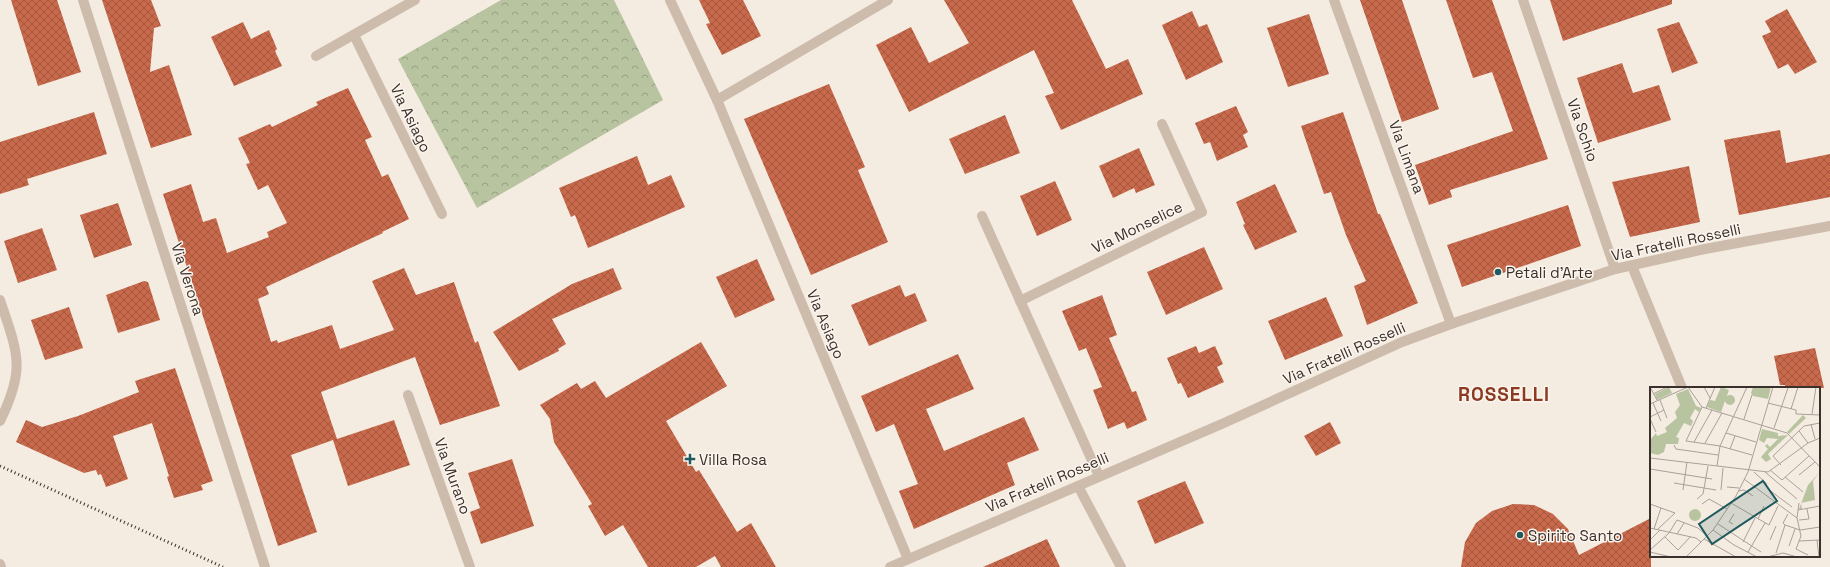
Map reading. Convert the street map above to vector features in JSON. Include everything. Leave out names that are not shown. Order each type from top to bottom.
[{"type":"street","name":"Via Verona","points":[[83,0],[265,567]]},
{"type":"street","points":[[316,56],[415,0]]},
{"type":"street","name":"Via Asiago","points":[[670,0],[717,100],[908,559]]},
{"type":"street","points":[[717,100],[888,0]]},
{"type":"street","name":"Via Limana","points":[[1334,0],[1451,324]]},
{"type":"street","name":"Via Schio","points":[[1523,0],[1616,269]]},
{"type":"street","name":"Via Asiago","points":[[354,34],[442,214]]},
{"type":"street","name":"Via Monselice","points":[[1020,301],[1202,212],[1162,124]]},
{"type":"street","points":[[982,216],[1099,476]]},
{"type":"street","name":"Via Fratelli Rosselli","points":[[890,567],[1224,423],[1402,342],[1451,324],[1616,269],[1830,226]]},
{"type":"street","points":[[1632,266],[1682,387]]},
{"type":"street","points":[[0,300],[14,340],[18,369],[10,400],[0,421]]},
{"type":"street","name":"Via Murano","points":[[408,394],[470,567]]},
{"type":"street","points":[[1078,486],[1120,567]]},
{"type":"green space","points":[[501,0],[614,0],[663,100],[477,208],[398,59]]},
{"type":"building","points":[[11,0],[57,0],[81,72],[38,86]]},
{"type":"building","points":[[102,0],[151,0],[161,26],[154,28],[150,72],[169,65],[192,135],[151,148]]},
{"type":"building","points":[[699,0],[743,0],[761,36],[722,55],[706,24],[710,23]]},
{"type":"building","points":[[944,0],[1072,0],[1106,69],[1128,59],[1143,94],[1061,130],[1045,96],[1054,93],[1034,50],[909,112],[876,45],[911,27],[929,63],[969,43]]},
{"type":"building","points":[[1360,0],[1402,0],[1439,109],[1402,122]]},
{"type":"building","points":[[1446,0],[1492,0],[1548,159],[1450,190],[1452,197],[1429,205],[1415,165],[1513,131],[1492,72],[1473,78]]},
{"type":"building","points":[[1550,0],[1672,0],[1672,4],[1563,41]]},
{"type":"building","points":[[1787,9],[1817,62],[1795,74],[1788,64],[1778,69],[1762,36],[1771,32],[1765,21]]},
{"type":"building","points":[[1192,11],[1199,27],[1207,24],[1223,62],[1186,80],[1162,25]]},
{"type":"building","points":[[1309,14],[1329,74],[1288,87],[1267,28]]},
{"type":"building","points":[[243,22],[251,39],[269,30],[277,49],[275,51],[282,66],[234,86],[211,37]]},
{"type":"building","points":[[1679,22],[1698,63],[1672,73],[1657,29]]},
{"type":"building","points":[[1622,63],[1633,93],[1659,85],[1671,120],[1598,143],[1577,78]]},
{"type":"building","points":[[829,84],[865,167],[858,170],[888,242],[811,275],[744,119]]},
{"type":"building","points":[[348,88],[372,137],[365,140],[382,177],[388,174],[409,219],[382,232],[383,233],[266,287],[269,294],[258,299],[271,342],[277,340],[278,343],[332,325],[340,349],[394,330],[372,281],[404,268],[416,295],[454,282],[475,343],[478,341],[500,406],[440,425],[415,357],[321,392],[337,439],[394,420],[410,465],[348,486],[333,440],[291,455],[317,532],[278,546],[163,194],[191,184],[203,222],[216,218],[227,253],[269,237],[267,232],[287,223],[268,185],[258,190],[246,164],[250,163],[238,138],[270,124],[272,127],[318,105],[316,102]]},
{"type":"building","points":[[1236,106],[1248,132],[1243,135],[1248,147],[1217,161],[1210,142],[1204,144],[1195,123]]},
{"type":"building","points":[[94,112],[107,154],[27,179],[29,185],[0,194],[0,142]]},
{"type":"building","points":[[1343,112],[1378,214],[1380,214],[1418,303],[1367,325],[1354,286],[1366,281],[1346,235],[1331,192],[1324,194],[1301,126]]},
{"type":"building","points":[[1005,115],[1020,153],[965,174],[949,139]]},
{"type":"building","points":[[1780,130],[1786,163],[1830,154],[1830,197],[1739,215],[1724,140]]},
{"type":"building","points":[[1139,148],[1155,185],[1136,193],[1134,188],[1113,198],[1099,166]]},
{"type":"building","points":[[637,156],[648,185],[671,175],[685,207],[588,248],[575,215],[571,217],[559,188]]},
{"type":"building","points":[[1689,166],[1700,222],[1630,237],[1612,182]]},
{"type":"building","points":[[1055,181],[1072,220],[1037,236],[1020,196]]},
{"type":"building","points":[[1275,184],[1297,232],[1255,250],[1243,225],[1245,224],[1236,202]]},
{"type":"building","points":[[118,203],[132,245],[94,258],[80,215]]},
{"type":"building","points":[[1568,205],[1581,246],[1462,287],[1447,245]]},
{"type":"building","points":[[42,228],[57,270],[18,283],[4,241]]},
{"type":"building","points":[[1204,247],[1223,289],[1166,315],[1147,272]]},
{"type":"building","points":[[757,259],[775,300],[735,318],[716,277]]},
{"type":"building","points":[[613,268],[622,289],[552,319],[566,344],[558,349],[559,351],[519,371],[493,332],[572,284]]},
{"type":"building","points":[[144,281],[148,282],[160,320],[118,333],[106,295]]},
{"type":"building","points":[[900,285],[905,297],[915,293],[927,321],[869,346],[851,305]]},
{"type":"building","points":[[1102,295],[1117,335],[1109,338],[1132,392],[1136,391],[1147,420],[1127,429],[1124,422],[1108,429],[1093,390],[1102,387],[1086,348],[1079,351],[1062,311]]},
{"type":"building","points":[[1326,297],[1343,336],[1285,360],[1268,321]]},
{"type":"building","points":[[69,307],[83,348],[45,360],[31,320]]},
{"type":"building","points":[[701,342],[727,386],[666,421],[696,472],[699,470],[737,532],[751,523],[776,567],[721,567],[715,556],[696,567],[648,567],[623,525],[605,536],[588,506],[592,504],[554,442],[550,419],[540,405],[577,383],[581,389],[595,381],[606,398]]},
{"type":"building","points":[[1196,346],[1199,353],[1215,346],[1223,364],[1217,367],[1224,382],[1188,398],[1181,383],[1178,384],[1167,358]]},
{"type":"building","points":[[1815,348],[1824,388],[1786,387],[1785,385],[1780,385],[1774,356]]},
{"type":"building","points":[[958,354],[974,389],[926,409],[944,451],[1024,417],[1039,450],[1007,463],[1015,485],[914,529],[899,491],[918,484],[894,424],[876,432],[861,396]]},
{"type":"building","points":[[175,368],[213,481],[201,485],[203,490],[174,498],[167,477],[169,476],[152,423],[113,436],[128,479],[106,487],[101,474],[98,475],[96,470],[84,473],[16,442],[26,420],[42,427],[78,416],[139,392],[135,381]]},
{"type":"building","points":[[1330,422],[1341,443],[1316,456],[1304,436]]},
{"type":"building","points":[[512,459],[534,526],[481,544],[470,512],[480,508],[468,473]]},
{"type":"building","points":[[1185,481],[1204,523],[1155,544],[1137,501]]},
{"type":"building","name":"Spirito Santo","points":[[1513,504],[1534,505],[1553,514],[1568,529],[1579,555],[1650,519],[1651,567],[1461,567],[1465,542],[1476,523],[1492,511]]},
{"type":"building","points":[[1047,539],[1060,567],[983,567]]},
{"type":"railway","points":[[0,466],[223,567]]},
{"type":"place","name":"Petali d'Arte","points":[[1498,272]]},
{"type":"place","name":"Villa Rosa","points":[[690,459]]},
{"type":"place","name":"Spirito Santo","points":[[1520,535]]},
{"type":"district","name":"ROSSELLI","points":[[1504,394]]}]
